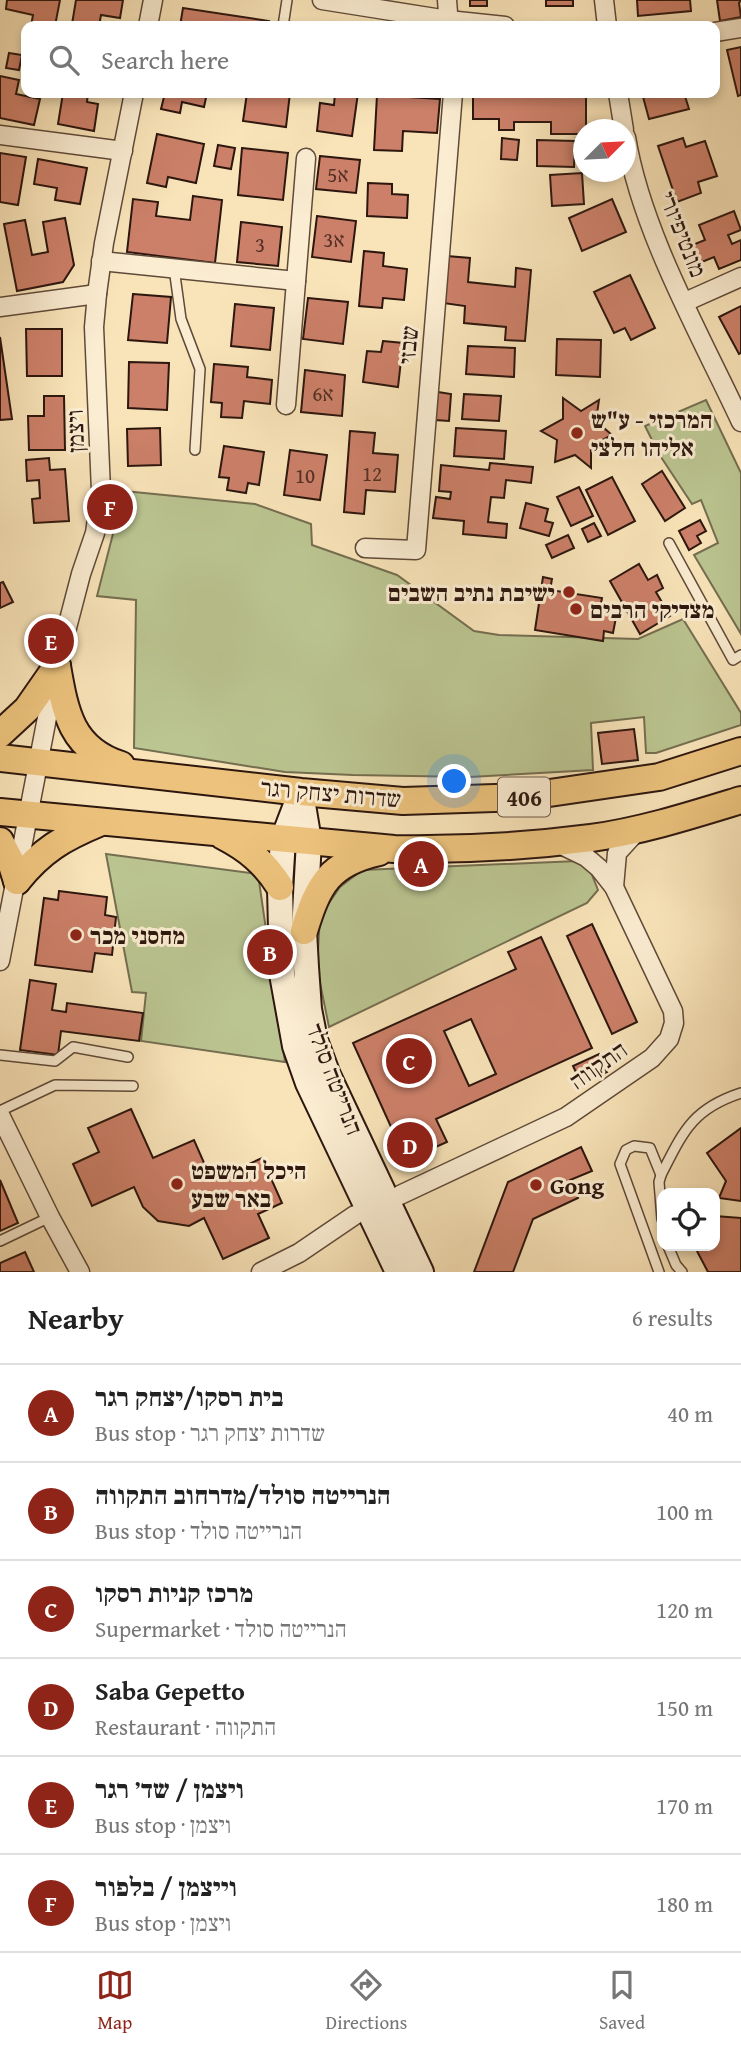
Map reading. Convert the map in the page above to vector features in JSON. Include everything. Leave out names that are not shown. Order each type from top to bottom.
[{"type":"main road","points":[[0,734],[27,709],[57,666]]},
{"type":"main road","points":[[57,666],[63,699],[76,736],[104,760],[150,775]]},
{"type":"main road","name":"שדרות יצחק רגר","points":[[0,758],[403,801],[522,797],[659,777],[741,751]]},
{"type":"main road","name":"שדרות יצחק רגר","points":[[0,812],[394,849],[439,850],[592,838],[668,822],[741,800]]},
{"type":"main road","points":[[16,881],[33,861],[53,844],[104,821]]},
{"type":"main road","points":[[215,833],[241,845],[258,859],[280,887]]},
{"type":"main road","points":[[0,841],[11,862],[16,881]]},
{"type":"main road","points":[[304,931],[315,895],[327,879],[358,857],[394,849]]},
{"type":"street","points":[[149,21],[153,0]]},
{"type":"street","points":[[323,0],[438,21]]},
{"type":"street","points":[[447,0],[449,21]]},
{"type":"street","points":[[604,0],[606,21]]},
{"type":"street","points":[[720,31],[741,29]]},
{"type":"street","name":"ויצמן","points":[[0,961],[57,666],[81,574],[95,533],[101,491],[94,327],[101,261],[133,98]]},
{"type":"street","name":"שבזי","points":[[365,548],[416,550],[453,98]]},
{"type":"street","points":[[619,98],[622,119]]},
{"type":"street","points":[[0,135],[122,151]]},
{"type":"street","points":[[286,405],[306,158]]},
{"type":"street","name":"מונטיפיורי","points":[[636,178],[642,200],[685,302],[741,422]]},
{"type":"street","points":[[101,261],[296,281]]},
{"type":"street","points":[[685,302],[741,278]]},
{"type":"street","points":[[0,307],[97,294]]},
{"type":"street","name":"הנרייטה סולד","points":[[301,792],[296,840],[309,1009],[314,1040],[421,1272]]},
{"type":"street","points":[[614,887],[617,853],[640,828]]},
{"type":"street","name":"הנרייטה סולד","points":[[296,840],[280,887],[282,974],[295,1045],[309,1083],[398,1272]]},
{"type":"street","name":"התקווה","points":[[400,1195],[566,1117],[652,1058],[668,1039],[674,1023],[673,1011],[614,887],[586,857],[551,841]]},
{"type":"street","points":[[0,1113],[80,1272]]},
{"type":"street","points":[[261,1272],[299,1253],[355,1216]]},
{"type":"lane","points":[[284,21],[287,0]]},
{"type":"lane","points":[[174,268],[181,319],[200,369],[195,450]]},
{"type":"lane","points":[[669,543],[733,660],[741,655]]},
{"type":"lane","points":[[0,1055],[55,1061],[74,1047],[128,1057]]},
{"type":"lane","points":[[0,1113],[55,1086],[133,1086]]},
{"type":"lane","points":[[659,1188],[661,1175],[684,1130],[702,1112],[741,1093]]},
{"type":"lane","points":[[659,1272],[620,1164],[626,1150],[634,1146],[650,1148],[661,1175]]},
{"type":"lane","points":[[0,1241],[50,1217]]},
{"type":"lane","points":[[670,1251],[682,1272]]},
{"type":"green space","points":[[706,400],[741,473],[741,634],[694,555],[718,543],[701,500],[692,504],[659,454],[645,426]]},
{"type":"green space","points":[[124,491],[255,504],[311,524],[312,545],[397,575],[474,631],[499,635],[638,639],[683,619],[741,713],[741,725],[656,753],[646,753],[644,717],[591,723],[593,770],[470,777],[285,772],[134,748],[136,600],[97,596]]},
{"type":"green space","points":[[106,854],[258,874],[285,1062],[141,1041],[146,993],[132,992]]},
{"type":"green space","points":[[578,861],[590,870],[598,890],[587,903],[329,1027],[317,968],[320,916],[340,887],[362,870]]},
{"type":"building","points":[[7,0],[60,0],[56,21],[32,21],[33,15],[6,9]]},
{"type":"building","points":[[76,0],[123,0],[120,18],[101,15],[100,21],[72,21]]},
{"type":"building","points":[[470,0],[487,0],[487,6],[470,6]]},
{"type":"building","points":[[546,0],[573,0],[573,6],[546,6]]},
{"type":"building","points":[[637,0],[690,0],[691,11],[638,16]]},
{"type":"building","points":[[717,0],[741,0],[741,17],[720,21]]},
{"type":"building","points":[[183,8],[269,21],[181,21]]},
{"type":"building","points":[[741,47],[741,95],[738,96],[727,50]]},
{"type":"building","points":[[9,53],[21,55],[19,70],[6,68]]},
{"type":"building","points":[[0,76],[19,80],[16,94],[21,95],[21,98],[40,99],[34,125],[0,118]]},
{"type":"building","points":[[62,98],[87,98],[87,102],[98,104],[94,131],[58,124]]},
{"type":"building","points":[[164,98],[206,98],[204,107],[182,102],[180,113],[161,109]]},
{"type":"building","points":[[246,98],[289,98],[286,127],[243,121]]},
{"type":"building","points":[[335,98],[357,98],[352,136],[317,131],[320,103],[334,105]]},
{"type":"building","points":[[377,98],[440,99],[437,133],[403,131],[402,151],[374,150]]},
{"type":"building","points":[[473,98],[586,98],[586,119],[573,119],[573,134],[551,134],[551,122],[514,122],[514,130],[499,130],[499,119],[473,119]]},
{"type":"building","points":[[643,98],[686,98],[689,109],[649,119]]},
{"type":"building","points":[[157,134],[204,144],[196,183],[168,177],[166,187],[147,183]]},
{"type":"building","points":[[502,138],[519,140],[517,160],[501,159]]},
{"type":"building","points":[[683,138],[686,147],[705,141],[717,176],[698,182],[701,193],[677,202],[658,146]]},
{"type":"building","points":[[537,140],[573,141],[573,167],[537,166]]},
{"type":"building","points":[[218,145],[235,148],[231,169],[214,166]]},
{"type":"building","points":[[242,148],[288,153],[283,200],[238,195]]},
{"type":"building","points":[[0,153],[26,157],[18,205],[0,202]]},
{"type":"building","points":[[320,156],[360,160],[356,193],[316,189]]},
{"type":"building","points":[[38,159],[87,168],[80,204],[55,200],[57,188],[34,184]]},
{"type":"building","points":[[573,174],[573,182],[583,182],[584,204],[552,206],[550,175]]},
{"type":"building","points":[[368,183],[392,184],[392,194],[408,195],[407,218],[367,216]]},
{"type":"building","points":[[193,196],[222,200],[215,263],[127,252],[133,199],[158,202],[156,216],[190,220]]},
{"type":"building","points":[[612,199],[626,232],[582,251],[569,218]]},
{"type":"building","points":[[734,211],[741,230],[728,235],[732,244],[741,240],[741,260],[719,269],[714,257],[697,264],[690,246],[705,240],[699,225]]},
{"type":"building","points":[[317,216],[356,221],[351,262],[312,257]]},
{"type":"building","points":[[65,218],[74,265],[63,282],[17,291],[4,224],[25,220],[32,255],[48,252],[43,222]]},
{"type":"building","points":[[241,222],[282,227],[278,266],[237,262]]},
{"type":"building","points":[[364,251],[384,253],[383,266],[407,269],[404,300],[383,298],[382,308],[359,306]]},
{"type":"building","points":[[447,256],[470,258],[468,282],[515,287],[516,268],[531,270],[525,341],[505,340],[506,327],[464,323],[465,306],[443,303]]},
{"type":"building","points":[[630,275],[655,328],[631,340],[625,328],[614,333],[594,292]]},
{"type":"building","points":[[133,294],[171,297],[167,343],[128,340]]},
{"type":"building","points":[[308,298],[348,302],[343,344],[303,339]]},
{"type":"building","points":[[235,304],[274,308],[270,350],[231,346]]},
{"type":"building","points":[[741,306],[741,353],[739,354],[719,317]]},
{"type":"building","points":[[26,329],[62,329],[62,376],[27,376]]},
{"type":"building","points":[[0,337],[12,419],[0,420]]},
{"type":"building","points":[[557,339],[601,340],[600,377],[556,375]]},
{"type":"building","points":[[383,341],[403,343],[398,387],[363,382],[367,351],[381,352]]},
{"type":"building","points":[[468,346],[515,348],[514,377],[466,374]]},
{"type":"building","points":[[129,362],[169,363],[167,410],[128,408]]},
{"type":"building","points":[[214,364],[248,367],[247,377],[272,380],[270,404],[244,401],[242,418],[221,417],[222,403],[211,402]]},
{"type":"building","points":[[305,370],[345,375],[342,416],[301,412]]},
{"type":"building","points":[[438,392],[451,394],[449,421],[435,420]]},
{"type":"building","points":[[464,394],[501,396],[499,421],[462,419]]},
{"type":"building","points":[[44,396],[64,396],[65,450],[29,450],[28,416],[44,416]]},
{"type":"building","name":"המרכזי - ע\"ש אליהו חלצי","points":[[563,398],[581,411],[599,400],[596,421],[612,435],[591,446],[591,468],[575,455],[555,462],[557,440],[541,431],[563,419]]},
{"type":"building","points":[[160,428],[161,465],[128,466],[127,429]]},
{"type":"building","points":[[456,428],[506,431],[504,459],[454,456]]},
{"type":"building","points":[[350,431],[375,433],[373,453],[398,455],[395,492],[366,490],[364,514],[344,512]]},
{"type":"building","points":[[224,446],[264,452],[259,485],[248,483],[246,493],[227,490],[229,478],[219,477]]},
{"type":"building","points":[[290,450],[327,455],[320,500],[284,495]]},
{"type":"building","points":[[49,458],[50,470],[65,469],[69,521],[34,523],[32,499],[40,498],[39,480],[27,481],[26,460]]},
{"type":"building","points":[[490,463],[533,467],[531,483],[506,480],[504,498],[491,497],[488,522],[507,524],[506,538],[463,534],[464,521],[433,518],[436,497],[450,499],[451,492],[439,491],[441,465],[489,470]]},
{"type":"building","points":[[662,471],[685,508],[665,521],[642,484]]},
{"type":"building","points":[[612,477],[635,521],[608,535],[586,490]]},
{"type":"building","points":[[579,487],[593,516],[571,526],[557,497]]},
{"type":"building","points":[[526,503],[548,509],[545,521],[553,523],[549,536],[520,528]]},
{"type":"building","points":[[700,520],[706,531],[697,536],[701,543],[689,550],[679,531]]},
{"type":"building","points":[[594,523],[601,536],[588,542],[582,529]]},
{"type":"building","points":[[568,535],[574,548],[552,558],[546,545]]},
{"type":"building","points":[[639,564],[648,580],[657,575],[663,588],[656,592],[670,616],[640,634],[610,581]]},
{"type":"building","points":[[543,577],[552,579],[550,590],[602,598],[600,609],[617,612],[613,633],[604,631],[603,641],[535,630]]},
{"type":"building","points":[[3,582],[13,602],[0,608],[0,583]]},
{"type":"building","points":[[634,729],[638,760],[602,764],[598,733]]},
{"type":"building","name":"מחסני מכר","points":[[59,891],[107,897],[105,915],[116,917],[112,955],[95,953],[92,972],[35,965],[44,898],[58,900]]},
{"type":"building","points":[[592,924],[637,1022],[612,1034],[567,936]]},
{"type":"building","points":[[541,937],[592,1048],[436,1119],[447,1142],[406,1160],[353,1043],[516,969],[508,952]],"holes":[[[471,1019],[496,1074],[469,1086],[444,1031]]]},
{"type":"building","points":[[30,980],[56,984],[52,1010],[66,1012],[67,1003],[143,1013],[139,1041],[61,1031],[58,1055],[20,1050]]},
{"type":"building","points":[[599,1054],[607,1072],[581,1083],[573,1066]]},
{"type":"building","name":"היכל המשפט באר שבע","points":[[131,1109],[153,1158],[194,1140],[212,1181],[262,1158],[282,1203],[258,1214],[269,1238],[223,1259],[204,1218],[189,1226],[158,1221],[143,1207],[134,1187],[92,1206],[73,1164],[99,1152],[88,1128]]},
{"type":"building","points":[[741,1128],[741,1201],[720,1198],[726,1181],[707,1153]]},
{"type":"building","points":[[581,1147],[592,1171],[570,1180],[578,1198],[533,1219],[513,1272],[474,1272],[508,1182]]},
{"type":"building","points":[[0,1180],[18,1223],[0,1231]]},
{"type":"building","points":[[720,1216],[741,1218],[741,1272],[708,1272],[697,1251],[720,1251]]},
{"type":"building","points":[[25,1252],[34,1272],[0,1272],[0,1263]]},
{"type":"place","name":"המרכזי - ע\"ש אליהו חלצי","points":[[577,433]]},
{"type":"place","name":"וייצמן / בלפור","points":[[110,507]]},
{"type":"place","name":"ישיבת נתיב השבים","points":[[569,592]]},
{"type":"place","name":"מצדיקי הרבים","points":[[576,609]]},
{"type":"place","name":"ויצמן / שד׳ רגר","points":[[51,641]]},
{"type":"place","name":"בית רסקו/יצחק רגר","points":[[421,864]]},
{"type":"place","name":"מחסני מכר","points":[[76,935]]},
{"type":"place","name":"הנרייטה סולד/מדרחוב התקווה","points":[[270,952]]},
{"type":"place","name":"מרכז קניות רסקו","points":[[409,1061]]},
{"type":"place","name":"Saba Gepetto","points":[[410,1145]]},
{"type":"place","name":"היכל המשפט באר שבע","points":[[177,1184]]},
{"type":"place","name":"Gong","points":[[536,1185]]}]
